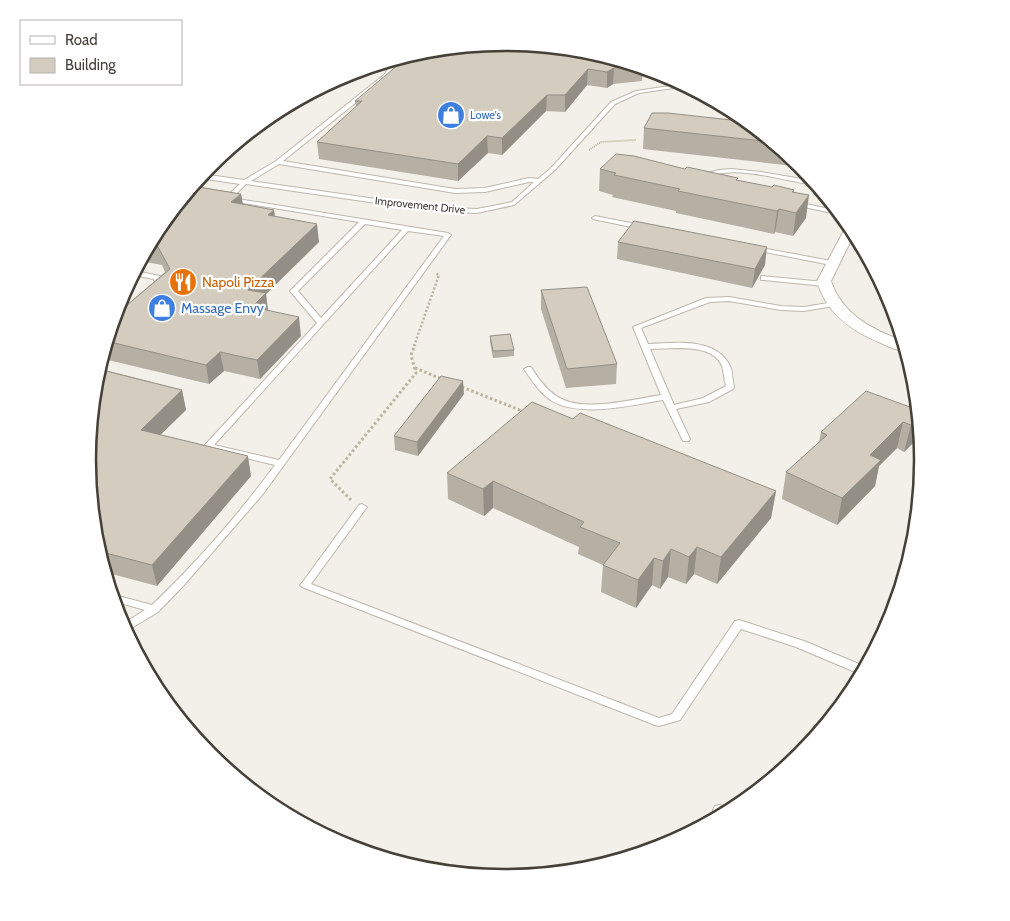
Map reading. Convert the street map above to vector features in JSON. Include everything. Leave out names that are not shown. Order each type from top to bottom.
[{"type":"street","points":[[846,234],[831,263],[824,284],[834,304],[855,324],[872,334],[897,344]]},
{"type":"lane","points":[[130,624],[154,609],[182,582],[260,492],[422,268],[448,235],[227,199],[244,183],[278,162],[387,75],[392,67]]},
{"type":"lane","name":"Improvement Drive","points":[[210,178],[432,208],[477,211],[514,203],[553,169],[614,103],[638,92],[673,87]]},
{"type":"lane","points":[[278,162],[455,191],[485,190],[529,180],[540,180]]},
{"type":"lane","points":[[714,184],[708,181],[710,174],[715,171],[735,171],[805,182]]},
{"type":"lane","points":[[793,203],[830,211]]},
{"type":"lane","points":[[596,218],[644,228]]},
{"type":"lane","points":[[321,323],[294,291],[364,221]]},
{"type":"lane","points":[[280,463],[208,446],[407,228]]},
{"type":"lane","points":[[752,248],[831,263]]},
{"type":"lane","points":[[141,274],[157,278],[159,284],[151,292]]},
{"type":"lane","points":[[764,278],[824,284]]},
{"type":"lane","points":[[686,438],[666,397],[637,327],[709,300],[730,298],[781,308],[804,309],[834,304]]},
{"type":"lane","points":[[645,347],[677,346],[708,350],[725,364],[730,387],[706,400],[671,408]]},
{"type":"lane","points":[[528,369],[542,390],[561,402],[598,406],[666,397]]},
{"type":"lane","points":[[362,507],[306,584],[658,722],[676,717],[739,624],[800,644],[857,668]]},
{"type":"lane","points":[[120,599],[154,609]]},
{"type":"path","points":[[584,153],[600,142],[636,140]]},
{"type":"path","points":[[362,507],[344,495],[330,478],[416,373],[411,355],[438,275],[422,268]]},
{"type":"path","points":[[415,368],[450,382]]},
{"type":"path","points":[[460,386],[531,415]]},
{"type":"building","name":"Lowe's","points":[[478,52],[532,52],[585,59],[619,68],[607,72],[588,69],[565,95],[547,95],[502,138],[487,136],[458,164],[317,142],[362,101],[355,101],[397,66],[452,55]]},
{"type":"building","points":[[652,113],[668,113],[732,120],[760,141],[644,128]]},
{"type":"building","points":[[616,154],[634,156],[685,169],[687,167],[738,178],[736,180],[772,187],[774,185],[794,190],[792,192],[809,195],[796,213],[779,209],[777,211],[678,191],[680,189],[614,175],[616,173],[600,169]]},
{"type":"building","points":[[200,187],[241,194],[231,202],[274,210],[268,215],[317,224],[248,290],[266,293],[252,307],[299,317],[257,360],[220,352],[206,365],[113,343],[126,306],[170,269],[158,247],[180,211]]},
{"type":"building","points":[[634,221],[767,247],[755,269],[618,242]]},
{"type":"building","points":[[587,287],[617,364],[567,369],[541,290]]},
{"type":"building","points":[[510,334],[514,350],[493,351],[490,336]]},
{"type":"building","points":[[106,371],[182,390],[141,430],[248,456],[152,565],[107,553],[99,514],[96,460],[99,407]]},
{"type":"building","points":[[441,376],[463,381],[417,442],[394,436]]},
{"type":"building","points":[[866,391],[911,407],[912,424],[903,422],[870,455],[881,460],[842,498],[786,472],[827,435],[821,432]]},
{"type":"building","points":[[532,402],[573,419],[580,413],[776,491],[721,557],[697,547],[689,557],[671,549],[663,561],[654,558],[638,580],[603,565],[620,543],[580,527],[584,522],[493,481],[483,489],[447,473]]},
{"type":"place","name":"Lowe's","points":[[451,115]]},
{"type":"place","name":"Napoli Pizza","points":[[183,282]]},
{"type":"place","name":"Massage Envy","points":[[162,308]]}]
